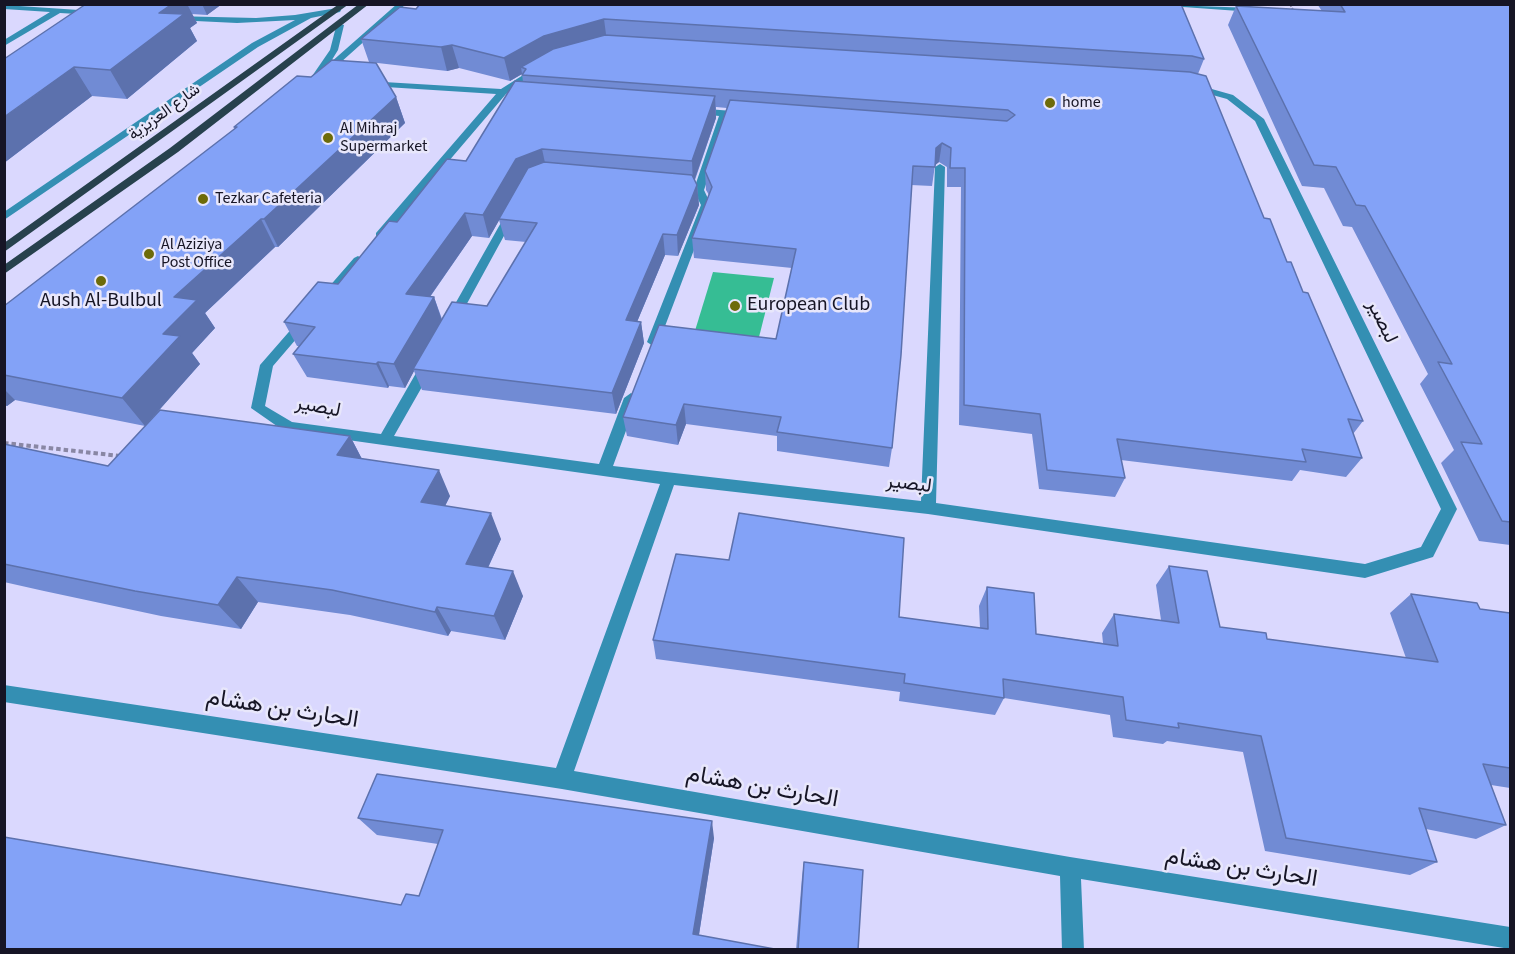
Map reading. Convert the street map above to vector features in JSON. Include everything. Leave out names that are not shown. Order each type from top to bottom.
[{"type":"main road","name":"شارع العزيزية","points":[[4,271],[174,150],[365,4]]},
{"type":"main road","name":"شارع العزيزية","points":[[4,249],[341,7]]},
{"type":"street","points":[[307,86],[402,4]]},
{"type":"street","points":[[1145,4],[1292,8]]},
{"type":"street","points":[[4,7],[104,13]]},
{"type":"street","points":[[161,17],[267,22],[307,17],[341,7]]},
{"type":"street","points":[[4,44],[59,10]]},
{"type":"street","name":"شارع العزيزية","points":[[4,217],[253,37],[307,17]]},
{"type":"street","points":[[228,21],[253,37]]},
{"type":"street","points":[[317,79],[334,50],[340,25]]},
{"type":"street","name":"لبصير","points":[[548,64],[531,71],[506,94],[370,246],[267,366],[258,408],[290,427],[669,479],[928,508],[1365,571],[1427,552],[1449,509],[1259,119],[1230,97],[1183,85]]},
{"type":"street","points":[[317,79],[328,80]]},
{"type":"street","points":[[363,82],[506,94]]},
{"type":"street","points":[[689,111],[760,116]]},
{"type":"street","points":[[646,359],[706,205],[699,190],[725,113]]},
{"type":"street","points":[[928,508],[931,480],[939,167]]},
{"type":"street","points":[[664,187],[699,190]]},
{"type":"street","points":[[448,328],[516,206]]},
{"type":"street","points":[[386,440],[436,348]]},
{"type":"street","points":[[603,469],[638,381]]},
{"type":"street","points":[[562,779],[669,479]]},
{"type":"street","name":"الحارث بن هشام","points":[[4,693],[562,779],[1070,867],[1510,938]]},
{"type":"street","points":[[1070,867],[1073,950]]},
{"type":"path","points":[[4,443],[123,456]]},
{"type":"shaded area","name":"European Club","points":[[713,272],[774,278],[758,341],[694,334]]},
{"type":"building","points":[[86,4],[172,4],[159,13],[184,14],[110,70],[74,67],[4,117],[4,59]]},
{"type":"building","points":[[420,4],[1181,4],[1204,59],[1192,56],[604,19],[544,36],[504,58],[452,45],[441,47],[361,39],[400,7],[416,9]]},
{"type":"building","points":[[1340,4],[1510,4],[1510,522],[1502,521],[1461,442],[1482,444],[1438,362],[1452,364],[1365,206],[1356,205],[1336,167],[1314,165],[1236,6],[1345,12]]},
{"type":"building","points":[[605,35],[1190,72],[1206,76],[1264,218],[1270,219],[1287,262],[1291,262],[1303,292],[1308,293],[1363,421],[1348,419],[1362,458],[1302,449],[1306,462],[1117,439],[1125,478],[1047,470],[1040,414],[964,405],[965,168],[950,168],[951,148],[942,143],[936,148],[935,167],[913,166],[901,355],[892,448],[777,432],[781,417],[684,404],[676,425],[623,417],[659,325],[776,339],[796,249],[692,238],[712,187],[705,171],[730,100],[1007,121],[1015,115],[1008,110],[522,75],[526,69],[521,67],[553,49]]},
{"type":"building","points":[[332,60],[376,63],[396,97],[264,219],[261,219],[174,297],[197,300],[163,334],[180,336],[122,398],[4,375],[4,306],[237,127],[234,127],[297,76],[311,77]]},
{"type":"building","points":[[515,81],[715,96],[692,161],[542,149],[516,159],[483,215],[465,213],[406,294],[434,297],[394,364],[293,354],[315,327],[284,322],[318,282],[338,284],[389,221],[397,222],[447,159],[466,161]]},
{"type":"building","points":[[544,162],[692,175],[697,185],[677,235],[663,234],[626,320],[641,322],[612,393],[413,369],[452,302],[487,306],[537,223],[499,219],[528,168]]},
{"type":"building","points":[[160,410],[350,436],[337,455],[439,470],[421,502],[491,513],[466,564],[513,571],[494,616],[437,607],[435,612],[332,590],[237,577],[218,605],[135,591],[4,564],[4,444],[108,466]]},
{"type":"building","points":[[739,513],[904,538],[899,617],[988,629],[987,587],[1034,593],[1036,634],[1118,646],[1114,614],[1179,623],[1169,566],[1207,571],[1220,627],[1266,633],[1267,639],[1438,662],[1411,594],[1477,603],[1480,609],[1510,613],[1510,768],[1483,764],[1506,825],[1419,808],[1437,862],[1286,838],[1261,736],[1178,723],[1179,728],[1126,720],[1123,697],[1003,679],[1004,698],[904,683],[905,674],[653,640],[676,554],[729,560]]},
{"type":"building","points":[[377,774],[712,821],[693,934],[780,950],[4,950],[4,837],[401,905],[406,894],[419,896],[443,830],[358,818]]},
{"type":"building","points":[[804,862],[863,870],[858,950],[798,950]]},
{"type":"place","name":"home","points":[[1050,103]]},
{"type":"place","name":"Al Mihraj Supermarket","points":[[328,138]]},
{"type":"place","name":"Tezkar Cafeteria","points":[[203,199]]},
{"type":"place","name":"Al Aziziya Post Office","points":[[149,254]]},
{"type":"place","name":"Aush Al-Bulbul","points":[[101,281]]},
{"type":"place","name":"European Club","points":[[735,306]]}]
